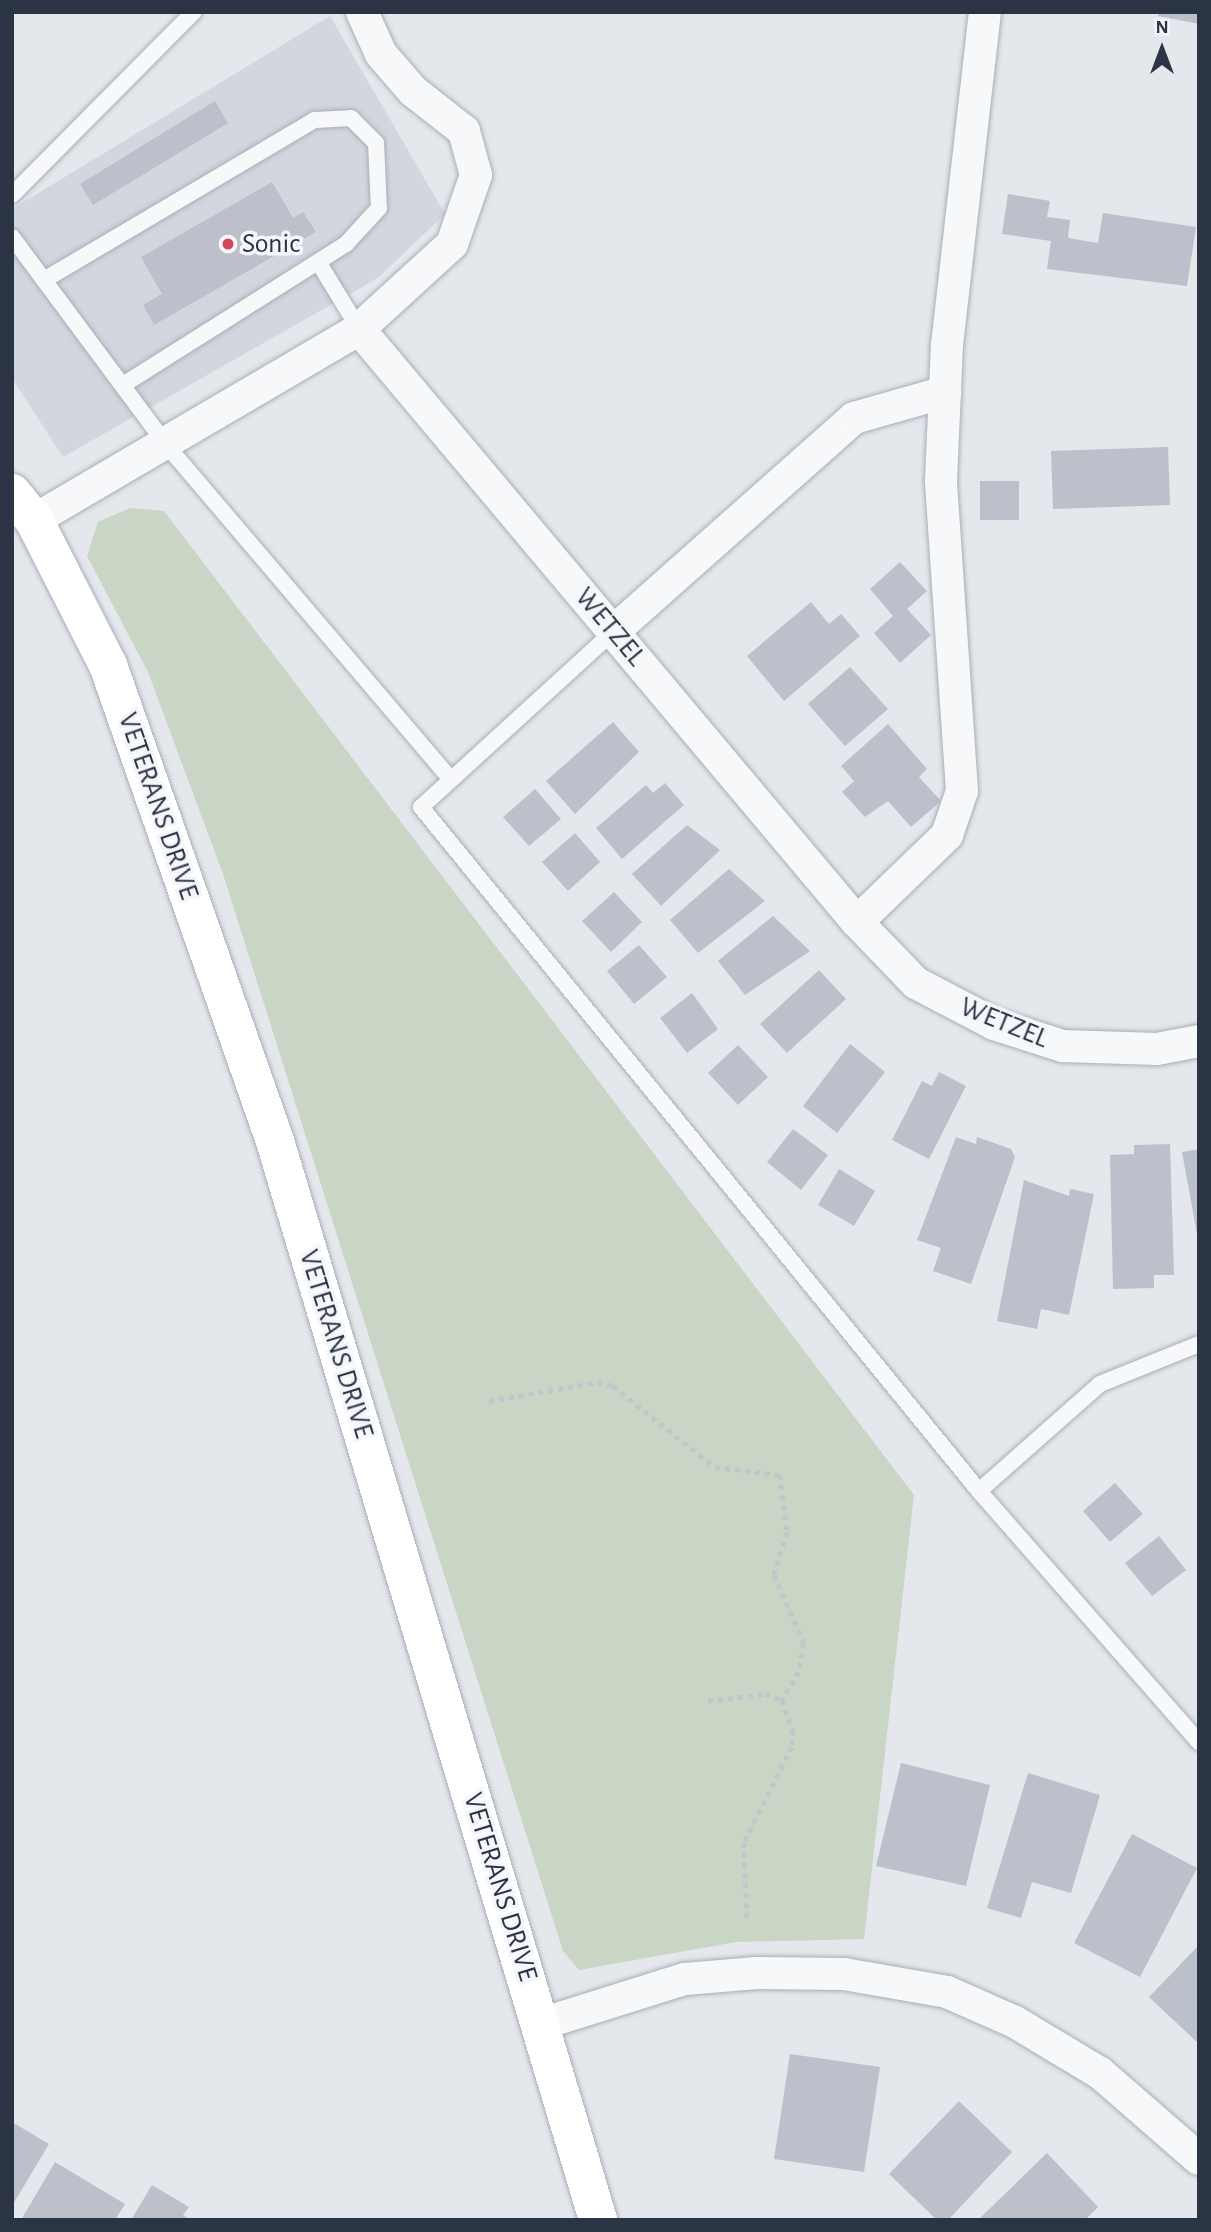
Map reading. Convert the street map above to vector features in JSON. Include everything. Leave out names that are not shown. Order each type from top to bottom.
[{"type":"main road","name":"VETERANS DRIVE","points":[[23,506],[108,665],[275,1141],[598,2220]]},
{"type":"street","points":[[23,506],[168,447],[359,329],[452,244],[476,175],[464,131],[381,54],[362,12]]},
{"type":"street","points":[[857,922],[947,835],[962,791],[941,481],[945,392],[985,12]]},
{"type":"street","name":"WETZEL","points":[[359,329],[857,922],[916,983],[994,1024],[1063,1046],[1157,1049],[1199,1041]]},
{"type":"street","points":[[614,631],[854,418],[945,392]]},
{"type":"street","points":[[541,2024],[685,1979],[757,1973],[845,1974],[947,1992],[1015,2022],[1100,2073],[1199,2159]]},
{"type":"lane","points":[[12,195],[194,12]]},
{"type":"lane","points":[[44,280],[315,120],[351,118],[376,143],[379,208],[320,265],[123,385]]},
{"type":"lane","points":[[12,237],[168,447],[451,779]]},
{"type":"lane","points":[[320,265],[359,329]]},
{"type":"lane","points":[[614,631],[421,807],[979,1491],[1199,1742]]},
{"type":"lane","points":[[979,1491],[1100,1384],[1199,1344]]},
{"type":"path","points":[[489,1401],[598,1382],[613,1386],[715,1467],[780,1475],[787,1532],[774,1575],[804,1643],[799,1672],[782,1700],[792,1747],[749,1823],[747,1919]]},
{"type":"path","points":[[708,1701],[746,1694],[782,1700]]},
{"type":"shaded area","points":[[330,16],[445,214],[378,278],[63,457],[12,378],[12,209]]},
{"type":"green space","points":[[130,508],[164,511],[914,1495],[864,1939],[736,1942],[579,1970],[563,1951],[223,874],[148,672],[87,556],[98,522]]},
{"type":"building","points":[[1159,12],[1199,12],[1199,24],[1158,16]]},
{"type":"building","points":[[215,101],[228,123],[93,205],[80,184]]},
{"type":"building","name":"Sonic","points":[[272,182],[293,218],[303,212],[316,232],[154,325],[143,305],[162,294],[141,257]]},
{"type":"building","points":[[1008,194],[1050,201],[1047,217],[1070,220],[1068,238],[1098,243],[1103,213],[1196,227],[1187,286],[1047,269],[1051,241],[1002,234]]},
{"type":"building","points":[[1168,447],[1170,505],[1053,509],[1051,451]]},
{"type":"building","points":[[980,481],[1019,481],[1019,520],[980,520]]},
{"type":"building","points":[[900,562],[927,591],[907,609],[931,635],[900,663],[874,633],[893,616],[870,589]]},
{"type":"building","points":[[811,602],[829,624],[841,614],[860,636],[784,701],[747,656]]},
{"type":"building","points":[[850,667],[888,709],[845,746],[808,704]]},
{"type":"building","points":[[613,722],[639,752],[575,814],[546,781]]},
{"type":"building","points":[[888,724],[927,769],[919,777],[941,801],[911,827],[888,801],[865,817],[842,792],[854,781],[841,766]]},
{"type":"building","points":[[665,783],[684,805],[622,859],[596,828],[646,785],[653,793]]},
{"type":"building","points":[[535,789],[561,819],[529,846],[503,817]]},
{"type":"building","points":[[687,825],[720,850],[661,906],[632,874]]},
{"type":"building","points":[[575,833],[600,862],[568,891],[542,862]]},
{"type":"building","points":[[729,869],[765,901],[698,953],[670,920]]},
{"type":"building","points":[[614,892],[642,922],[611,952],[582,921]]},
{"type":"building","points":[[773,916],[810,951],[745,995],[718,961]]},
{"type":"building","points":[[639,945],[667,977],[634,1004],[607,971]]},
{"type":"building","points":[[819,970],[846,999],[787,1053],[760,1024]]},
{"type":"building","points":[[692,993],[718,1029],[687,1053],[660,1018]]},
{"type":"building","points":[[850,1044],[885,1072],[837,1133],[803,1106]]},
{"type":"building","points":[[738,1045],[768,1077],[738,1105],[708,1073]]},
{"type":"building","points":[[939,1072],[966,1086],[929,1159],[892,1140],[922,1081],[932,1086]]},
{"type":"building","points":[[793,1129],[828,1155],[801,1190],[767,1162]]},
{"type":"building","points":[[956,1137],[976,1144],[977,1137],[1011,1149],[1015,1157],[971,1284],[933,1271],[941,1248],[917,1240]]},
{"type":"building","points":[[1170,1144],[1174,1275],[1154,1275],[1154,1288],[1113,1289],[1110,1155],[1134,1154],[1134,1145]]},
{"type":"building","points":[[1199,1149],[1199,1234],[1197,1234],[1182,1152]]},
{"type":"building","points":[[839,1169],[875,1191],[854,1226],[818,1205]]},
{"type":"building","points":[[1024,1180],[1069,1196],[1070,1189],[1094,1194],[1069,1315],[1041,1309],[1037,1329],[997,1321]]},
{"type":"building","points":[[1115,1483],[1143,1514],[1110,1542],[1083,1511]]},
{"type":"building","points":[[1159,1536],[1186,1570],[1152,1596],[1125,1563]]},
{"type":"building","points":[[901,1763],[990,1785],[966,1886],[876,1866]]},
{"type":"building","points":[[1028,1773],[1100,1795],[1071,1893],[1032,1882],[1021,1918],[987,1908]]},
{"type":"building","points":[[1132,1834],[1197,1868],[1140,1977],[1074,1943]]},
{"type":"building","points":[[1199,1945],[1199,2044],[1149,1997]]},
{"type":"building","points":[[790,2054],[880,2067],[864,2172],[774,2159]]},
{"type":"building","points":[[959,2101],[1012,2152],[948,2220],[937,2220],[889,2174]]},
{"type":"building","points":[[12,2122],[49,2144],[12,2206]]},
{"type":"building","points":[[1047,2153],[1098,2207],[1085,2220],[978,2220]]},
{"type":"building","points":[[55,2162],[125,2204],[115,2220],[21,2220]]},
{"type":"building","points":[[152,2185],[189,2207],[183,2215],[191,2220],[131,2220]]},
{"type":"place","name":"Sonic","points":[[228,244]]}]
